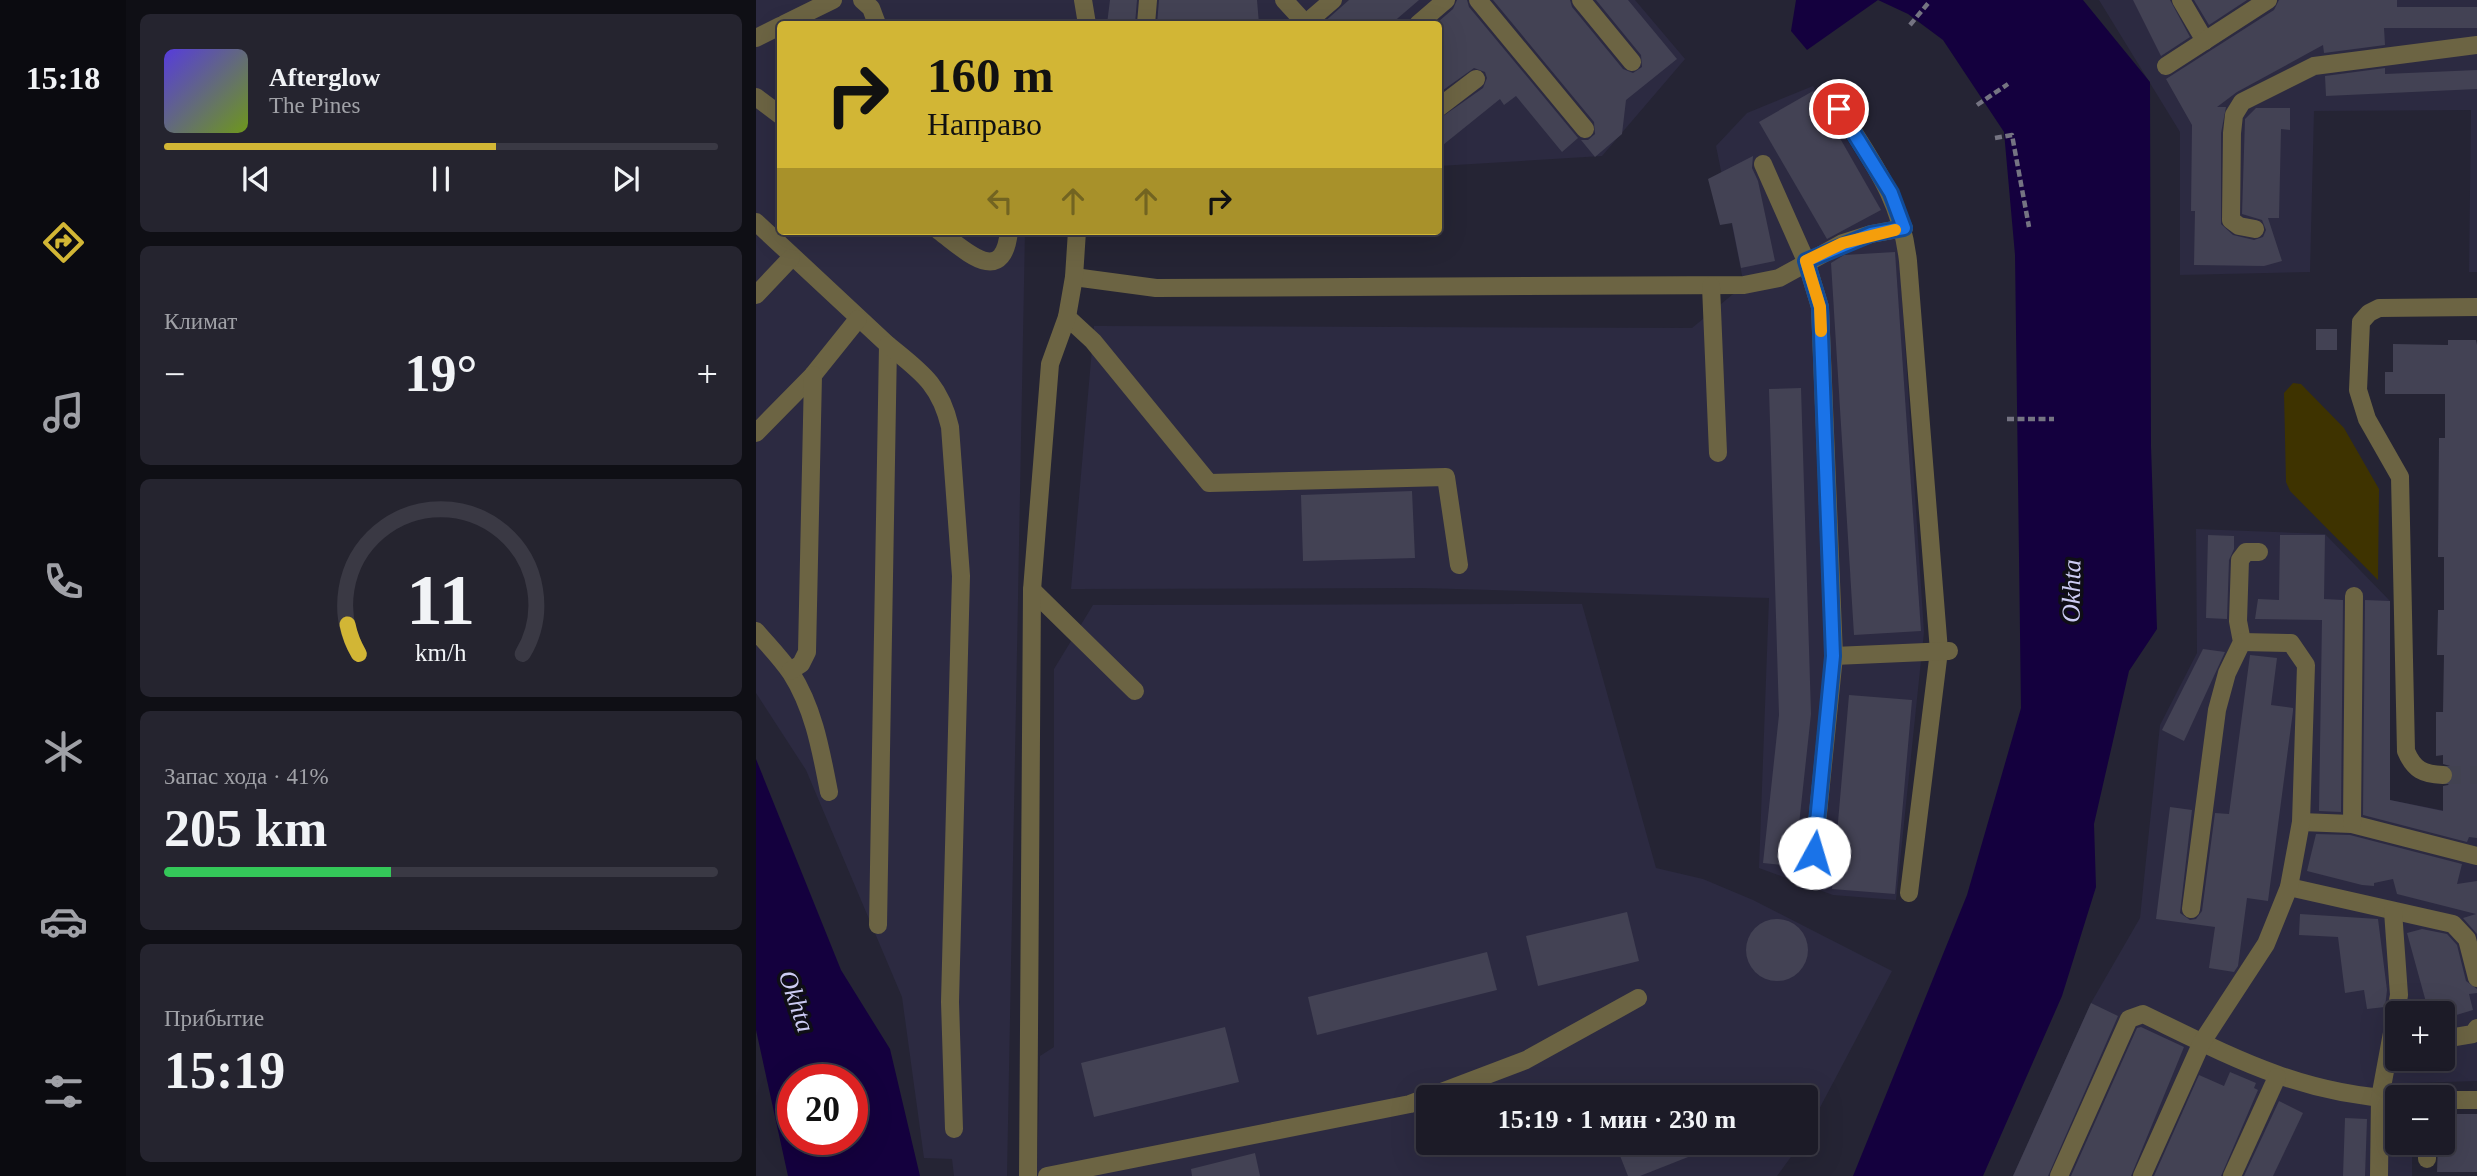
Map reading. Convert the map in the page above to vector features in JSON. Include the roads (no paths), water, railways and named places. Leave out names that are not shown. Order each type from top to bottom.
[{"type":"street","points":[[788,21],[812,4],[833,0]]},
{"type":"street","points":[[1083,0],[1086,21]]},
{"type":"street","points":[[1146,21],[1149,0]]},
{"type":"street","points":[[1284,0],[1303,21]]},
{"type":"street","points":[[1309,21],[1333,0]]},
{"type":"street","points":[[1422,21],[1446,0]]},
{"type":"street","points":[[1478,0],[1585,129]]},
{"type":"street","points":[[1581,0],[1633,62]]},
{"type":"street","points":[[2181,0],[2205,41]]},
{"type":"street","points":[[2166,66],[2266,1]]},
{"type":"street","points":[[756,38],[777,28]]},
{"type":"street","points":[[2255,229],[2239,226],[2231,220],[2232,133],[2234,115],[2242,102],[2314,66],[2477,46]]},
{"type":"street","points":[[1442,105],[1476,79]]},
{"type":"street","points":[[756,97],[777,113]]},
{"type":"street","points":[[1839,109],[1891,193],[1904,228],[1945,651],[1909,893]]},
{"type":"street","points":[[1763,164],[1806,261],[1820,307],[1833,656],[1814,853]]},
{"type":"street","points":[[756,222],[858,319],[933,383],[944,404],[950,427],[961,576],[950,1002],[954,1129]]},
{"type":"street","points":[[1074,277],[1156,289],[1744,285],[1779,278],[1806,261],[1871,234],[1904,228]]},
{"type":"street","points":[[944,235],[976,258],[989,263],[1001,259],[1007,250],[1009,235]]},
{"type":"street","points":[[1027,1176],[1032,590],[1050,364],[1067,317],[1074,277],[1077,235]]},
{"type":"street","points":[[756,295],[791,258]]},
{"type":"street","points":[[1711,286],[1718,453]]},
{"type":"street","points":[[2443,775],[2426,774],[2412,765],[2406,751],[2401,490],[2395,465],[2360,405],[2358,334],[2361,322],[2369,313],[2379,309],[2477,307]]},
{"type":"street","points":[[1067,317],[1093,341],[1209,483],[1447,477],[1459,565]]},
{"type":"street","points":[[756,433],[813,375],[858,319]]},
{"type":"street","points":[[878,925],[888,345]]},
{"type":"street","points":[[790,671],[802,664],[807,652],[813,375]]},
{"type":"street","points":[[2191,909],[2217,710],[2227,673],[2242,642],[2238,621],[2240,560],[2246,552],[2259,552]]},
{"type":"street","points":[[1032,590],[1135,691]]},
{"type":"street","points":[[2351,824],[2354,596]]},
{"type":"street","points":[[756,631],[790,671],[802,694],[818,737],[829,792]]},
{"type":"street","points":[[2142,1176],[2202,1042],[2266,944],[2289,887],[2301,822],[2306,665],[2291,643],[2242,642]]},
{"type":"street","points":[[1833,656],[1945,651]]},
{"type":"street","points":[[2301,822],[2351,824],[2477,856]]},
{"type":"street","points":[[2289,887],[2453,925],[2467,939],[2477,978]]},
{"type":"street","points":[[2393,911],[2398,1001]]},
{"type":"street","points":[[1047,1176],[1410,1104],[1526,1060],[1638,998]]},
{"type":"street","points":[[2059,1176],[2129,1019],[2143,1014],[2277,1077],[2330,1093],[2385,1099]]},
{"type":"street","points":[[2455,1037],[2473,1034],[2477,1028]]},
{"type":"street","points":[[2232,1176],[2277,1077]]},
{"type":"street","points":[[2455,1100],[2477,1100]]},
{"type":"street","points":[[2379,1176],[2385,1130]]},
{"type":"water","points":[[1796,0],[1878,0],[1807,50],[1791,31]]},
{"type":"water","name":"Okhta","points":[[1878,0],[2083,0],[2150,82],[2151,446],[2157,629],[2129,671],[2094,824],[2096,887],[2062,996],[1983,1176],[1853,1176],[1967,895],[2021,708],[2015,255],[2004,132],[1943,40],[1908,14]]},
{"type":"water","name":"Okhta","points":[[756,759],[841,970],[890,1049],[920,1176],[788,1176],[783,1155],[868,1155],[868,1064],[777,1064],[777,1126],[756,1030]]},
{"type":"tunnel","points":[[2443,775],[2477,775]]}]
